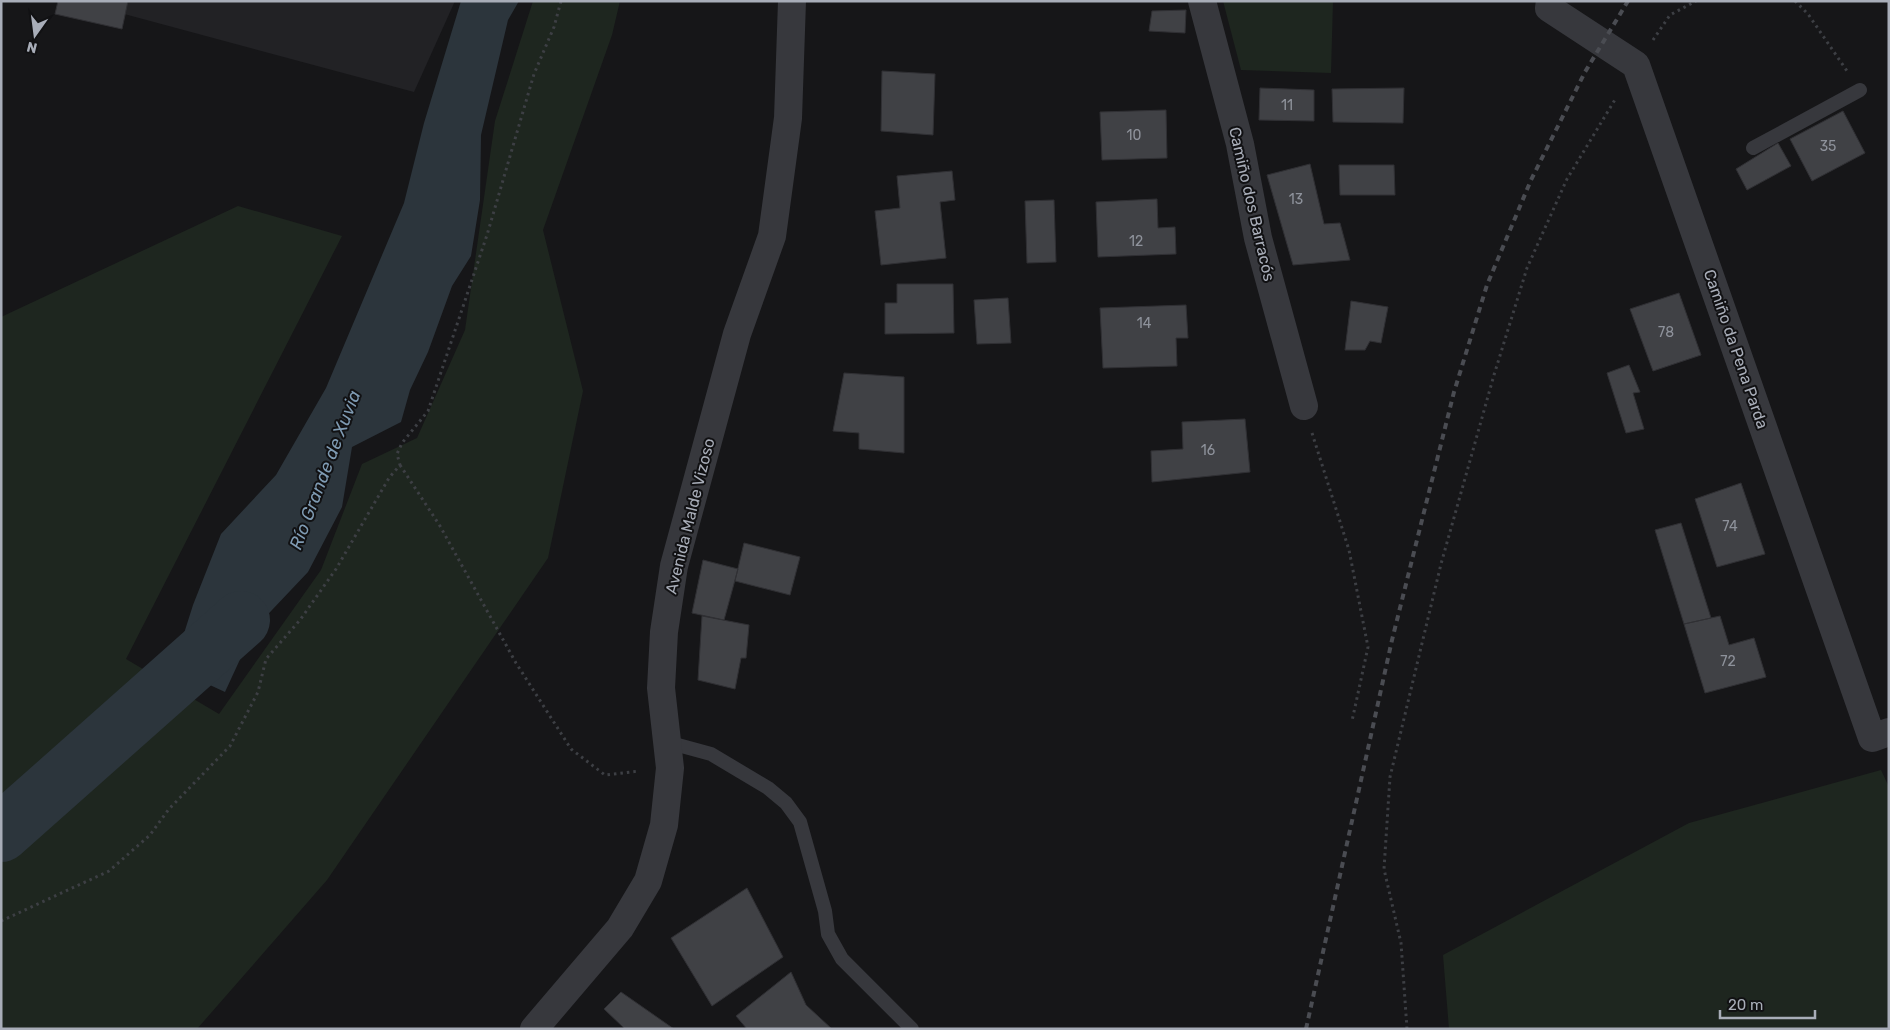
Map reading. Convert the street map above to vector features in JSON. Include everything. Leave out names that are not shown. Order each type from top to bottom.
[{"type":"street","name":"Avenida Malde Vizoso","points":[[534,1029],[620,928],[648,881],[664,824],[668,755],[661,688],[664,632],[674,566],[737,334],[772,236],[788,118],[792,1]]},
{"type":"street","name":"Camiño dos Barracós","points":[[1202,1],[1240,144],[1258,238],[1304,406]]},
{"type":"street","points":[[1549,4],[1636,65]]},
{"type":"street","name":"Camiño da Pena Parda","points":[[1636,65],[1880,735]]},
{"type":"lane","points":[[1753,148],[1860,90]]},
{"type":"lane","points":[[668,755],[711,754],[768,788],[786,803],[800,822],[825,912],[828,934],[842,959],[912,1029]]},
{"type":"path","points":[[562,1],[554,27],[534,74],[487,235],[428,411],[402,443],[397,454],[400,465],[440,526],[516,663],[571,749],[605,775],[668,755]]},
{"type":"path","points":[[1407,1029],[1401,943],[1384,869],[1390,777],[1414,670],[1446,545],[1494,375],[1527,268],[1567,179],[1636,65],[1670,15],[1696,1]]},
{"type":"path","points":[[1795,1],[1808,14],[1860,90]]},
{"type":"path","points":[[1304,406],[1349,550],[1368,647],[1352,721]]},
{"type":"path","points":[[1,920],[109,871],[150,835],[169,809],[230,746],[258,692],[266,659],[300,620],[322,590],[361,528],[389,478],[400,465]]},
{"type":"shaded area","points":[[76,1],[455,1],[414,92]]},
{"type":"shaded area","points":[[533,1],[620,1],[612,35],[543,230],[583,391],[548,558],[327,880],[197,1029],[1,1029],[1,317],[238,206],[342,236],[126,659],[219,714],[321,570],[362,464],[417,438],[465,330],[495,121]]},
{"type":"shaded area","points":[[1223,1],[1333,1],[1331,73],[1241,70]]},
{"type":"shaded area","points":[[1881,770],[1889,787],[1889,1029],[1449,1029],[1443,955],[1689,823]]},
{"type":"water","points":[[461,1],[519,1],[508,20],[481,135],[480,200],[471,256],[452,286],[428,352],[410,390],[401,422],[352,447],[342,507],[308,572],[254,629],[225,692],[173,668],[193,605],[221,534],[276,475],[326,388],[404,203],[424,123]]},
{"type":"building","points":[[58,1],[128,1],[122,29],[55,14]]},
{"type":"building","points":[[1186,10],[1185,33],[1149,31],[1152,11]]},
{"type":"building","points":[[882,71],[935,74],[933,135],[881,131]]},
{"type":"building","points":[[1260,88],[1314,90],[1314,121],[1259,120]]},
{"type":"building","points":[[1404,88],[1403,123],[1333,122],[1332,89]]},
{"type":"building","points":[[1166,110],[1167,158],[1102,160],[1100,112]]},
{"type":"building","points":[[1843,111],[1865,153],[1812,181],[1790,139]]},
{"type":"building","points":[[1778,143],[1791,166],[1747,190],[1736,169]]},
{"type":"building","points":[[1310,164],[1324,224],[1340,223],[1350,260],[1293,265],[1267,175]]},
{"type":"building","points":[[1339,165],[1394,165],[1395,195],[1340,195]]},
{"type":"building","points":[[952,171],[955,200],[940,202],[946,258],[881,265],[875,211],[900,208],[897,176]]},
{"type":"building","points":[[1157,199],[1158,228],[1175,227],[1176,254],[1098,257],[1096,202]]},
{"type":"building","points":[[1054,200],[1056,262],[1027,263],[1025,201]]},
{"type":"building","points":[[897,284],[953,284],[954,333],[885,334],[885,303],[897,303]]},
{"type":"building","points":[[1679,293],[1701,355],[1653,371],[1630,309]]},
{"type":"building","points":[[1008,298],[1011,343],[977,344],[974,300]]},
{"type":"building","points":[[1351,301],[1388,307],[1381,343],[1370,341],[1365,350],[1345,350]]},
{"type":"building","points":[[1186,305],[1188,338],[1176,338],[1177,366],[1103,368],[1100,308]]},
{"type":"building","points":[[1629,365],[1640,392],[1633,393],[1644,429],[1626,433],[1607,373]]},
{"type":"building","points":[[844,373],[904,377],[904,453],[859,449],[859,433],[833,431]]},
{"type":"building","points":[[1245,419],[1250,472],[1152,482],[1151,451],[1183,449],[1182,422]]},
{"type":"building","points":[[1741,483],[1765,554],[1717,567],[1695,499]]},
{"type":"building","points":[[1681,523],[1711,618],[1684,624],[1655,530]]},
{"type":"building","points":[[744,543],[800,557],[790,595],[735,581]]},
{"type":"building","points":[[703,560],[738,569],[724,620],[692,613]]},
{"type":"building","points":[[702,616],[749,625],[746,658],[741,658],[735,689],[698,680]]},
{"type":"building","points":[[1720,616],[1729,645],[1754,638],[1766,677],[1705,693],[1684,624]]},
{"type":"building","points":[[747,888],[783,957],[712,1006],[671,938]]},
{"type":"building","points":[[791,972],[806,1005],[832,1029],[747,1029],[736,1016]]},
{"type":"building","points":[[621,992],[674,1029],[625,1029],[604,1009]]},
{"type":"waterway","name":"Río Grande de Xuvia","points":[[1,833],[241,620]]},
{"type":"railway","points":[[1306,1029],[1392,640],[1454,392],[1487,285],[1531,180],[1585,72],[1628,1]]}]
